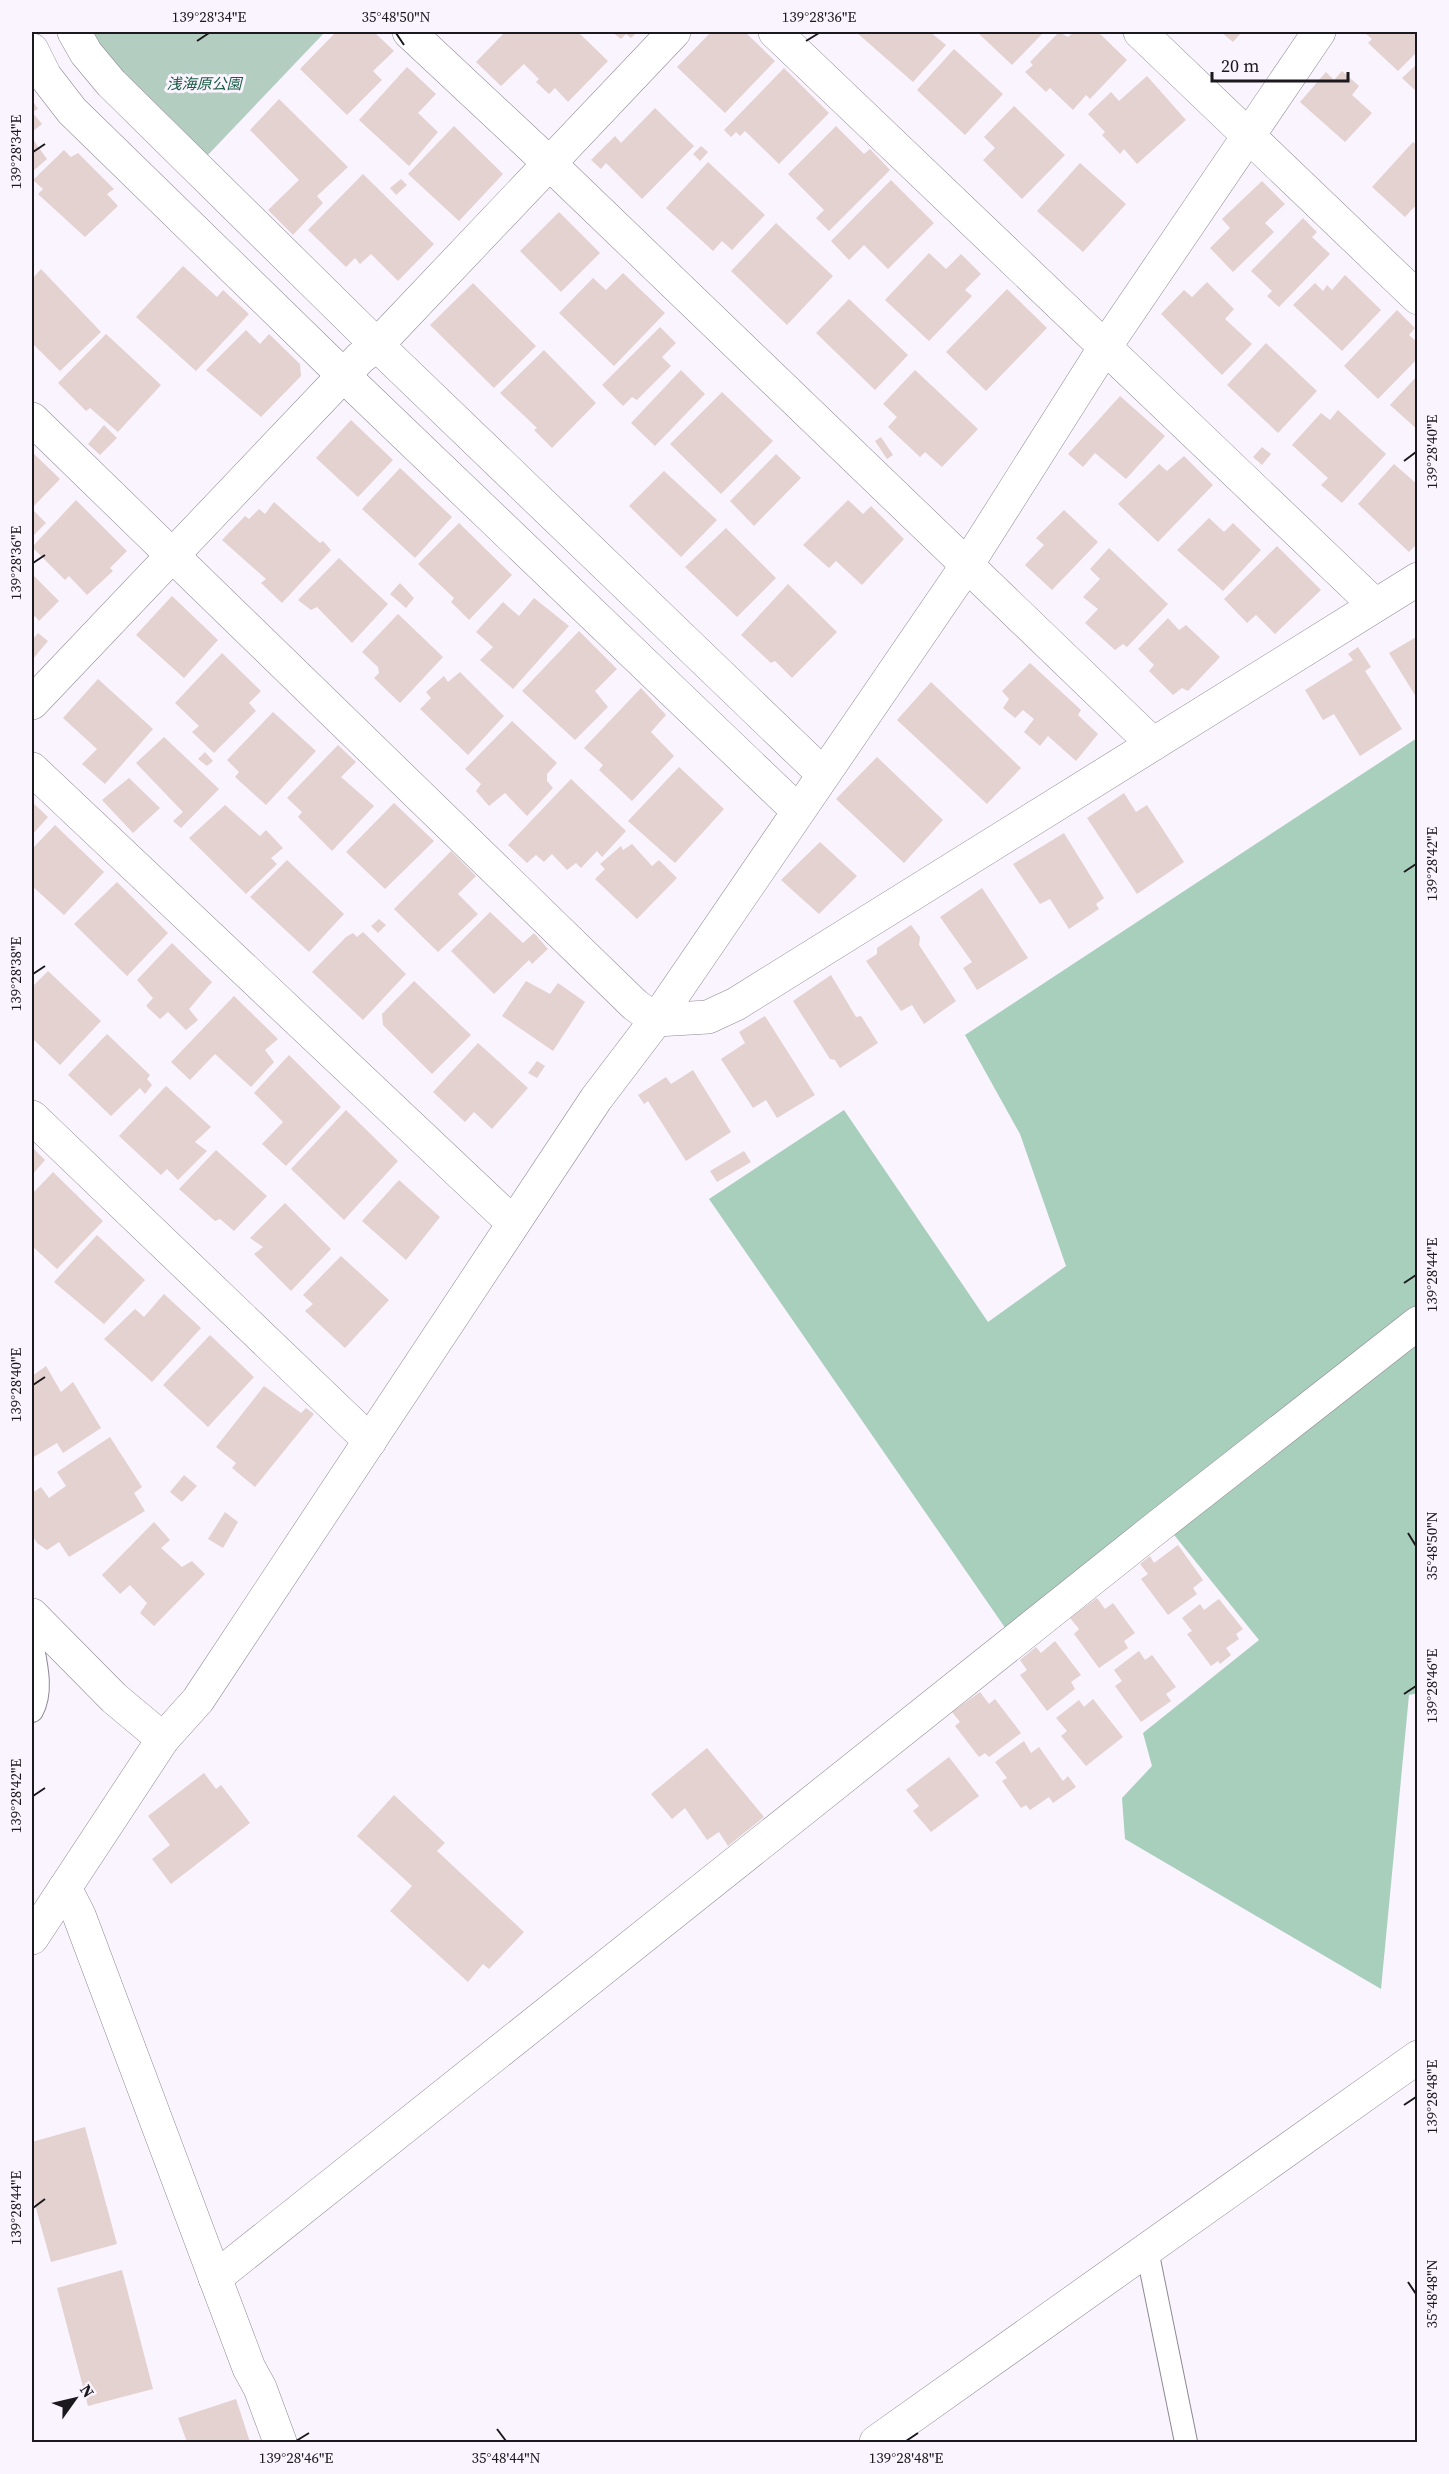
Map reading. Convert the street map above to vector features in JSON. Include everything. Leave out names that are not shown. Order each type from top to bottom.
[{"type":"street","points":[[74,32],[86,53],[111,83],[377,345],[823,774]]},
{"type":"street","points":[[409,32],[549,163],[1153,744]]},
{"type":"street","points":[[32,703],[674,32]]},
{"type":"street","points":[[775,32],[1375,605]]},
{"type":"street","points":[[1140,32],[1418,298]]},
{"type":"street","points":[[32,1938],[163,1739],[198,1700],[596,1099],[656,1020],[967,565],[1105,347],[1319,32]]},
{"type":"street","points":[[32,51],[45,76],[72,111],[344,376],[798,811]]},
{"type":"street","points":[[32,419],[635,1005],[656,1020],[708,1017],[736,1004],[1418,579]]},
{"type":"street","points":[[32,769],[513,1223]]},
{"type":"street","points":[[32,1117],[370,1441]]},
{"type":"street","points":[[215,2278],[1151,1532],[1418,1323]]},
{"type":"street","points":[[32,1615],[114,1698],[163,1739]]},
{"type":"street","points":[[65,1888],[79,1915],[215,2278],[280,2442]]},
{"type":"street","points":[[876,2442],[1418,2057]]},
{"type":"lane","points":[[32,1643],[38,1673],[36,1703],[32,1711]]},
{"type":"lane","points":[[1147,2250],[1186,2442]]},
{"type":"green space","name":"浅海原公園","points":[[90,32],[325,32],[205,158],[132,86]]},
{"type":"green space","points":[[1417,738],[1418,1693],[1409,1695],[1381,1989],[1125,1839],[1122,1798],[1152,1766],[1143,1733],[1259,1640],[1158,1515],[1008,1632],[709,1199],[844,1110],[988,1322],[1066,1266],[1020,1134],[965,1035]]},
{"type":"building","points":[[336,32],[374,32],[394,51],[373,71],[382,80],[347,115],[300,69]]},
{"type":"building","points":[[505,32],[578,32],[608,61],[568,102],[555,88],[549,94],[536,82],[539,79],[524,64],[501,86],[476,62]]},
{"type":"building","points":[[612,32],[637,32],[631,38],[626,34],[621,39]]},
{"type":"building","points":[[711,32],[745,32],[775,61],[725,113],[677,67]]},
{"type":"building","points":[[856,32],[930,32],[946,45],[913,82]]},
{"type":"building","points":[[977,32],[1044,32],[1012,65]]},
{"type":"building","points":[[1059,32],[1068,37],[1074,32],[1098,32],[1127,60],[1090,99],[1086,95],[1073,110],[1050,88],[1046,92],[1025,72],[1033,65],[1030,62]]},
{"type":"building","points":[[1221,32],[1242,32],[1233,42]]},
{"type":"building","points":[[1364,32],[1418,32],[1418,51],[1398,71],[1368,43],[1372,39]]},
{"type":"building","points":[[954,49],[1003,94],[965,135],[917,90]]},
{"type":"building","points":[[1418,63],[1418,93],[1402,78]]},
{"type":"building","points":[[407,67],[436,94],[418,113],[438,132],[409,166],[359,120]]},
{"type":"building","points":[[784,68],[829,113],[779,164],[745,131],[740,136],[736,132],[731,137],[724,130]]},
{"type":"building","points":[[1342,71],[1359,86],[1352,95],[1372,113],[1345,142],[1300,102],[1326,72],[1334,80]]},
{"type":"building","points":[[1147,76],[1186,120],[1137,164],[1124,149],[1120,154],[1102,135],[1105,132],[1088,114],[1111,92],[1119,101]]},
{"type":"building","points":[[279,99],[348,167],[317,196],[323,203],[293,235],[268,210],[299,180],[250,130]]},
{"type":"building","points":[[32,100],[38,109],[32,112]]},
{"type":"building","points":[[1014,106],[1065,155],[1022,199],[983,160],[995,148],[984,137]]},
{"type":"building","points":[[655,108],[694,146],[642,199],[606,163],[601,169],[591,160],[615,136],[621,143]]},
{"type":"building","points":[[32,112],[42,124],[32,132]]},
{"type":"building","points":[[454,126],[503,174],[459,221],[408,174]]},
{"type":"building","points":[[836,126],[864,154],[870,149],[890,170],[829,231],[816,218],[824,210],[788,174]]},
{"type":"building","points":[[32,138],[47,159],[32,172]]},
{"type":"building","points":[[1413,142],[1418,146],[1418,203],[1405,217],[1372,187]]},
{"type":"building","points":[[701,146],[708,152],[700,161],[693,154]]},
{"type":"building","points":[[64,150],[71,157],[78,153],[114,189],[107,194],[118,206],[85,237],[38,194],[43,189],[33,180]]},
{"type":"building","points":[[708,162],[765,215],[732,250],[722,241],[713,251],[666,208]]},
{"type":"building","points":[[1080,163],[1126,204],[1083,252],[1037,211]]},
{"type":"building","points":[[363,174],[434,244],[398,281],[371,254],[360,264],[355,258],[346,267],[308,230]]},
{"type":"building","points":[[401,179],[407,185],[396,195],[390,188]]},
{"type":"building","points":[[891,180],[934,223],[888,269],[864,245],[849,260],[831,241]]},
{"type":"building","points":[[1262,181],[1285,204],[1265,223],[1274,232],[1233,272],[1210,248],[1230,228],[1222,219]]},
{"type":"building","points":[[559,212],[600,253],[561,292],[520,251]]},
{"type":"building","points":[[1303,218],[1317,232],[1312,237],[1330,254],[1279,307],[1267,296],[1272,291],[1251,271]]},
{"type":"building","points":[[776,223],[833,276],[787,325],[731,271]]},
{"type":"building","points":[[929,253],[946,269],[961,254],[981,274],[965,290],[972,296],[929,341],[885,300]]},
{"type":"building","points":[[183,266],[217,297],[223,290],[249,314],[196,371],[136,317]]},
{"type":"building","points":[[41,269],[101,332],[60,371],[32,343],[32,279]]},
{"type":"building","points":[[623,273],[665,313],[614,366],[559,313],[593,278],[606,290]]},
{"type":"building","points":[[1345,275],[1381,310],[1342,351],[1293,305],[1315,283],[1323,291],[1327,285],[1332,290]]},
{"type":"building","points":[[1207,282],[1234,309],[1225,319],[1252,344],[1222,375],[1161,314],[1184,290],[1192,297]]},
{"type":"building","points":[[473,283],[536,346],[494,388],[430,325]]},
{"type":"building","points":[[1007,289],[1047,328],[986,391],[946,352]]},
{"type":"building","points":[[849,299],[908,355],[875,390],[816,333]]},
{"type":"building","points":[[1397,310],[1415,328],[1409,335],[1418,343],[1418,358],[1378,399],[1344,366]]},
{"type":"building","points":[[660,327],[676,343],[662,357],[671,366],[637,400],[632,397],[623,406],[602,385]]},
{"type":"building","points":[[246,330],[260,344],[269,334],[300,364],[301,376],[261,417],[206,370]]},
{"type":"building","points":[[106,334],[161,385],[118,432],[90,408],[86,411],[58,383]]},
{"type":"building","points":[[1266,343],[1317,391],[1278,433],[1227,385]]},
{"type":"building","points":[[544,350],[596,403],[552,448],[534,430],[537,428],[500,393]]},
{"type":"building","points":[[681,370],[705,394],[655,446],[631,423]]},
{"type":"building","points":[[915,370],[978,429],[942,467],[925,452],[920,457],[888,427],[897,417],[883,404]]},
{"type":"building","points":[[1418,375],[1418,430],[1390,405]]},
{"type":"building","points":[[722,392],[773,441],[721,494],[670,444]]},
{"type":"building","points":[[1120,396],[1165,436],[1126,479],[1095,453],[1083,467],[1068,454]]},
{"type":"building","points":[[1338,410],[1386,454],[1342,503],[1321,485],[1328,478],[1292,445],[1321,413],[1330,420]]},
{"type":"building","points":[[351,420],[393,460],[358,497],[316,458]]},
{"type":"building","points":[[104,425],[117,438],[100,455],[88,444]]},
{"type":"building","points":[[881,437],[893,455],[887,459],[875,441]]},
{"type":"building","points":[[1262,447],[1271,454],[1262,465],[1253,457]]},
{"type":"building","points":[[32,452],[60,479],[32,508]]},
{"type":"building","points":[[776,454],[801,478],[754,526],[730,501]]},
{"type":"building","points":[[1184,456],[1213,485],[1158,542],[1118,504],[1159,464],[1167,471]]},
{"type":"building","points":[[1394,464],[1418,485],[1418,543],[1409,552],[1358,504]]},
{"type":"building","points":[[400,468],[452,517],[415,558],[362,509]]},
{"type":"building","points":[[664,471],[717,520],[681,557],[629,506]]},
{"type":"building","points":[[76,500],[127,551],[110,568],[113,571],[87,595],[69,576],[65,580],[32,547]]},
{"type":"building","points":[[848,500],[863,514],[871,506],[904,539],[862,585],[836,561],[829,568],[803,545]]},
{"type":"building","points":[[274,502],[331,550],[282,603],[261,583],[266,579],[222,540],[245,516],[249,519],[259,509],[265,514]]},
{"type":"building","points":[[32,509],[46,523],[32,537]]},
{"type":"building","points":[[1064,510],[1098,542],[1052,590],[1025,565],[1044,545],[1036,538]]},
{"type":"building","points":[[1209,518],[1224,532],[1233,523],[1261,550],[1223,591],[1177,550]]},
{"type":"building","points":[[459,523],[512,575],[469,620],[451,602],[454,598],[418,564]]},
{"type":"building","points":[[726,528],[776,578],[737,617],[685,567]]},
{"type":"building","points":[[1277,546],[1321,590],[1275,634],[1256,615],[1247,623],[1224,599]]},
{"type":"building","points":[[1109,548],[1168,604],[1127,647],[1123,644],[1115,650],[1085,623],[1098,609],[1083,597],[1100,579],[1090,569]]},
{"type":"building","points":[[339,558],[388,604],[352,643],[317,607],[311,610],[298,600]]},
{"type":"building","points":[[32,574],[59,601],[39,621],[35,616],[32,620]]},
{"type":"building","points":[[400,583],[414,598],[406,608],[390,594]]},
{"type":"building","points":[[788,584],[837,632],[792,678],[775,661],[771,663],[741,635]]},
{"type":"building","points":[[172,596],[218,640],[184,678],[136,635]]},
{"type":"building","points":[[534,598],[569,626],[513,689],[480,660],[493,647],[476,632],[503,602],[519,616]]},
{"type":"building","points":[[398,614],[443,657],[400,703],[374,678],[379,673],[378,667],[362,652]]},
{"type":"building","points":[[1168,618],[1179,630],[1186,625],[1220,657],[1188,691],[1182,688],[1173,695],[1149,671],[1154,665],[1138,649]]},
{"type":"building","points":[[579,631],[617,669],[595,691],[608,707],[575,740],[522,691]]},
{"type":"building","points":[[38,633],[48,641],[32,660],[32,640]]},
{"type":"building","points":[[1418,636],[1418,700],[1389,653]]},
{"type":"building","points":[[1358,647],[1371,667],[1365,671],[1402,729],[1360,756],[1334,714],[1323,720],[1305,690],[1353,660],[1348,654]]},
{"type":"building","points":[[222,653],[261,691],[249,703],[256,711],[214,753],[192,732],[199,726],[175,703]]},
{"type":"building","points":[[1030,663],[1081,710],[1078,715],[1098,734],[1076,761],[1048,736],[1040,746],[1024,732],[1034,719],[1023,710],[1015,718],[1003,708],[1009,699],[1002,691]]},
{"type":"building","points":[[460,672],[504,716],[468,755],[420,709],[431,698],[426,692],[444,676],[448,682]]},
{"type":"building","points":[[98,679],[153,729],[105,784],[82,764],[97,749],[63,718]]},
{"type":"building","points":[[931,682],[1021,768],[987,804],[897,720]]},
{"type":"building","points":[[641,688],[666,715],[651,732],[674,756],[632,801],[599,770],[603,765],[584,748]]},
{"type":"building","points":[[273,712],[316,751],[266,805],[235,777],[239,772],[227,760]]},
{"type":"building","points":[[512,721],[557,763],[547,774],[547,781],[553,788],[527,816],[505,793],[489,806],[476,791],[481,784],[465,769]]},
{"type":"building","points":[[164,737],[219,789],[181,828],[173,821],[183,812],[136,763]]},
{"type":"building","points":[[338,745],[356,762],[341,777],[374,806],[332,851],[298,817],[302,812],[287,798]]},
{"type":"building","points":[[205,752],[213,761],[207,766],[198,759]]},
{"type":"building","points":[[877,757],[943,820],[904,863],[836,799]]},
{"type":"building","points":[[679,767],[724,809],[675,863],[628,821]]},
{"type":"building","points":[[129,778],[160,808],[133,833],[102,800]]},
{"type":"building","points":[[571,779],[626,831],[602,857],[597,851],[581,868],[576,863],[567,870],[552,854],[544,862],[536,855],[527,863],[508,845]]},
{"type":"building","points":[[1124,793],[1136,812],[1147,805],[1184,862],[1137,894],[1087,818]]},
{"type":"building","points":[[32,802],[48,817],[32,835]]},
{"type":"building","points":[[394,803],[434,841],[385,889],[346,852]]},
{"type":"building","points":[[225,805],[260,836],[266,830],[283,848],[271,858],[277,864],[246,894],[189,838]]},
{"type":"building","points":[[55,825],[104,872],[64,915],[32,886],[32,849]]},
{"type":"building","points":[[1064,833],[1104,898],[1096,904],[1099,909],[1069,929],[1050,899],[1040,904],[1013,864]]},
{"type":"building","points":[[820,842],[857,876],[819,914],[781,880]]},
{"type":"building","points":[[632,844],[652,866],[659,860],[677,878],[637,919],[595,879],[605,869],[600,864],[621,846],[623,850]]},
{"type":"building","points":[[451,851],[476,876],[458,894],[478,914],[438,952],[394,909]]},
{"type":"building","points":[[287,860],[344,914],[309,952],[250,897]]},
{"type":"building","points":[[117,882],[168,933],[127,976],[74,924]]},
{"type":"building","points":[[982,888],[1028,958],[977,990],[963,968],[972,962],[940,917]]},
{"type":"building","points":[[490,912],[523,943],[534,933],[548,949],[532,964],[529,960],[494,994],[451,951]]},
{"type":"building","points":[[379,919],[386,925],[378,933],[371,926]]},
{"type":"building","points":[[911,925],[920,937],[919,945],[956,1001],[924,1024],[912,1005],[901,1011],[866,961],[877,954],[877,948]]},
{"type":"building","points":[[363,932],[406,974],[363,1020],[312,972],[346,937],[353,933],[357,937]]},
{"type":"building","points":[[172,943],[212,982],[189,1009],[198,1020],[186,1030],[168,1012],[160,1019],[146,1006],[153,998],[137,980]]},
{"type":"building","points":[[48,971],[101,1021],[60,1065],[32,1038],[32,987]]},
{"type":"building","points":[[831,975],[856,1017],[861,1016],[878,1043],[840,1068],[835,1060],[830,1059],[793,1001]]},
{"type":"building","points":[[414,981],[471,1035],[432,1074],[383,1025],[382,1014]]},
{"type":"building","points":[[526,981],[550,994],[558,983],[585,1002],[553,1051],[502,1016]]},
{"type":"building","points":[[234,996],[278,1039],[265,1050],[274,1062],[251,1087],[215,1054],[190,1080],[171,1062]]},
{"type":"building","points":[[765,1016],[815,1095],[777,1118],[766,1100],[753,1108],[721,1059],[745,1043],[739,1032]]},
{"type":"building","points":[[107,1034],[150,1075],[147,1079],[152,1085],[145,1094],[140,1088],[111,1116],[68,1075]]},
{"type":"building","points":[[478,1043],[528,1088],[492,1129],[474,1112],[465,1122],[433,1092]]},
{"type":"building","points":[[289,1055],[341,1107],[286,1166],[262,1144],[283,1122],[254,1093]]},
{"type":"building","points":[[537,1061],[545,1066],[537,1078],[528,1073]]},
{"type":"building","points":[[693,1070],[731,1132],[686,1161],[648,1101],[644,1104],[638,1095],[666,1077],[671,1084]]},
{"type":"building","points":[[166,1086],[211,1127],[195,1142],[207,1151],[178,1180],[167,1169],[161,1175],[119,1136]]},
{"type":"building","points":[[346,1110],[398,1161],[344,1220],[291,1169]]},
{"type":"building","points":[[32,1147],[45,1160],[32,1175]]},
{"type":"building","points":[[216,1150],[267,1196],[234,1231],[220,1219],[215,1221],[179,1189]]},
{"type":"building","points":[[744,1151],[751,1162],[717,1182],[710,1171]]},
{"type":"building","points":[[53,1172],[103,1221],[57,1269],[32,1246],[32,1194]]},
{"type":"building","points":[[399,1180],[440,1217],[406,1260],[362,1221]]},
{"type":"building","points":[[285,1203],[331,1249],[291,1291],[254,1254],[263,1247],[250,1238]]},
{"type":"building","points":[[97,1235],[145,1280],[104,1324],[54,1282]]},
{"type":"building","points":[[341,1256],[389,1300],[345,1348],[305,1311],[313,1304],[303,1295]]},
{"type":"building","points":[[164,1294],[201,1328],[152,1382],[104,1339],[135,1309],[144,1317]]},
{"type":"building","points":[[210,1335],[254,1377],[208,1427],[163,1385]]},
{"type":"building","points":[[46,1366],[61,1392],[73,1382],[101,1428],[63,1453],[57,1443],[32,1458],[32,1376]]},
{"type":"building","points":[[264,1386],[301,1413],[306,1408],[314,1414],[255,1487],[232,1468],[236,1463],[216,1447]]},
{"type":"building","points":[[110,1437],[142,1487],[134,1493],[145,1511],[69,1557],[59,1542],[47,1550],[37,1543],[32,1535],[32,1493],[41,1487],[49,1498],[66,1486],[57,1472]]},
{"type":"building","points":[[184,1475],[197,1486],[182,1502],[170,1492]]},
{"type":"building","points":[[225,1512],[238,1522],[223,1548],[208,1539]]},
{"type":"building","points":[[154,1522],[170,1540],[161,1548],[182,1567],[192,1561],[205,1574],[154,1626],[140,1613],[147,1603],[130,1585],[120,1594],[102,1575]]},
{"type":"building","points":[[1178,1545],[1203,1580],[1193,1588],[1197,1594],[1168,1615],[1141,1579],[1148,1574],[1140,1564],[1150,1556],[1154,1563]]},
{"type":"building","points":[[1097,1598],[1105,1609],[1113,1603],[1135,1633],[1124,1641],[1128,1648],[1099,1668],[1074,1634],[1079,1629],[1070,1618]]},
{"type":"building","points":[[1219,1599],[1243,1629],[1236,1634],[1239,1639],[1226,1648],[1231,1655],[1220,1664],[1218,1661],[1211,1666],[1187,1634],[1192,1631],[1182,1618],[1200,1604],[1204,1610]]},
{"type":"building","points":[[1055,1641],[1081,1675],[1071,1682],[1075,1689],[1047,1711],[1020,1675],[1027,1670],[1020,1660],[1036,1647],[1041,1653]]},
{"type":"building","points":[[1139,1651],[1145,1660],[1152,1655],[1176,1687],[1166,1694],[1171,1701],[1141,1722],[1115,1686],[1122,1681],[1114,1670]]},
{"type":"building","points":[[980,1692],[989,1704],[995,1699],[1021,1733],[989,1757],[985,1753],[979,1757],[955,1726],[960,1722],[952,1712]]},
{"type":"building","points":[[1093,1699],[1123,1737],[1086,1766],[1061,1736],[1067,1731],[1056,1718],[1079,1700],[1084,1707]]},
{"type":"building","points":[[1024,1741],[1031,1753],[1039,1747],[1063,1781],[1068,1776],[1076,1787],[1053,1803],[1049,1797],[1030,1810],[1026,1805],[1021,1808],[1002,1781],[1007,1778],[995,1762]]},
{"type":"building","points":[[707,1748],[764,1817],[728,1846],[719,1832],[707,1840],[685,1808],[672,1819],[651,1794]]},
{"type":"building","points":[[949,1757],[979,1796],[931,1832],[913,1811],[919,1806],[906,1790]]},
{"type":"building","points":[[204,1773],[216,1789],[221,1785],[250,1823],[171,1884],[152,1859],[170,1845],[148,1816]]},
{"type":"building","points":[[394,1795],[445,1843],[437,1851],[524,1932],[489,1969],[483,1964],[468,1982],[390,1911],[412,1886],[357,1836]]},
{"type":"building","points":[[85,2127],[117,2244],[51,2262],[32,2194],[32,2142]]},
{"type":"building","points":[[122,2270],[153,2389],[88,2406],[57,2288]]},
{"type":"building","points":[[236,2399],[250,2442],[187,2442],[178,2418]]}]
